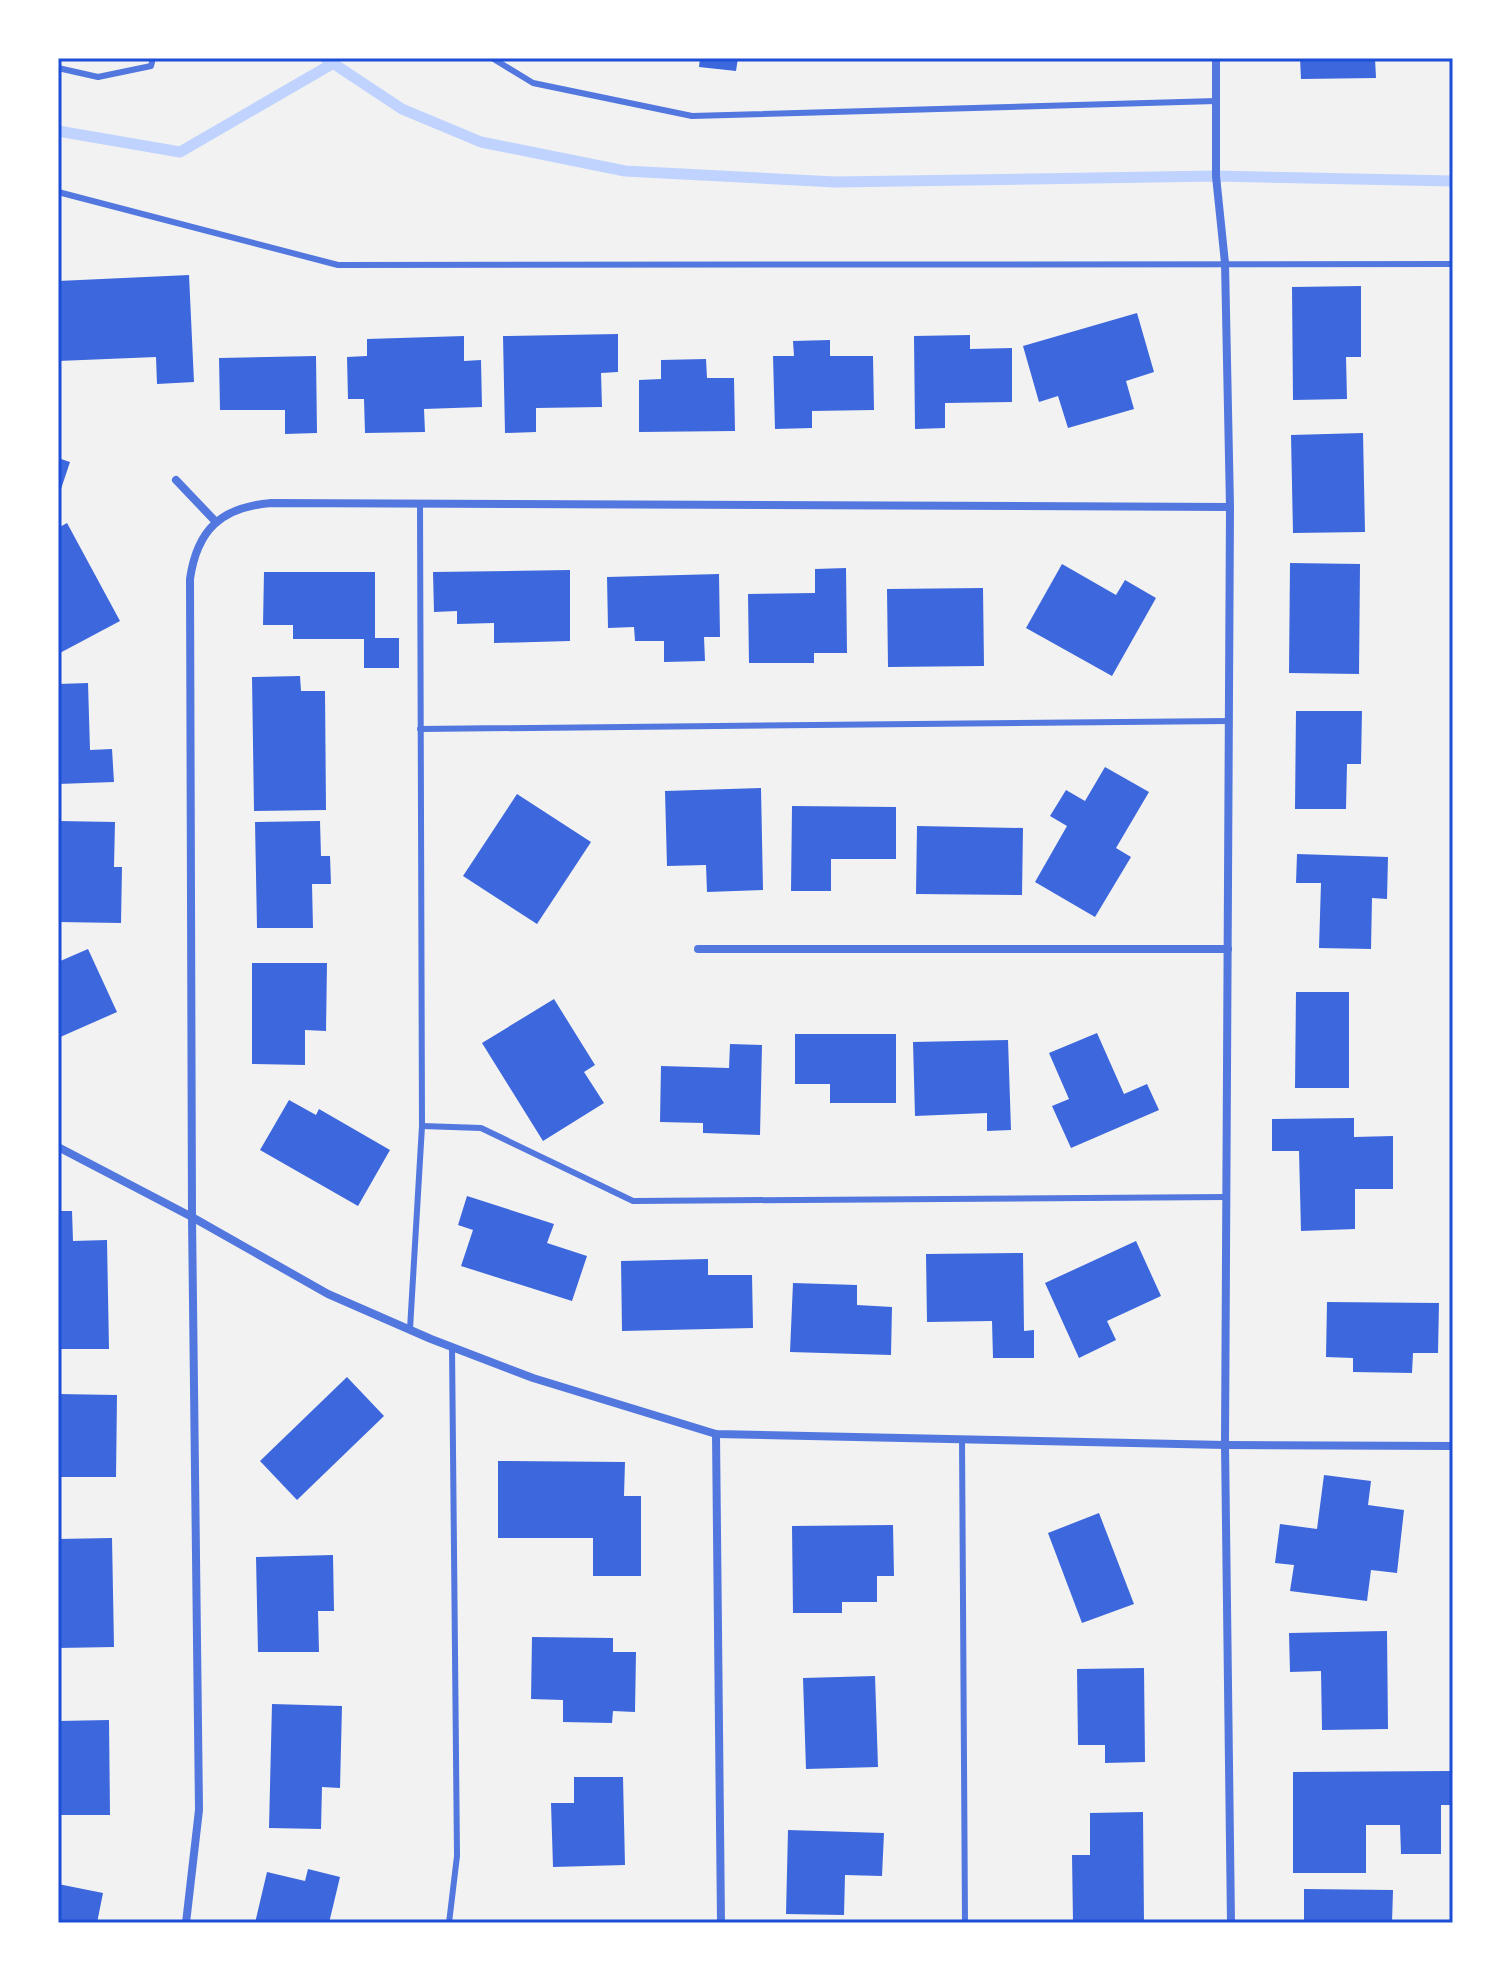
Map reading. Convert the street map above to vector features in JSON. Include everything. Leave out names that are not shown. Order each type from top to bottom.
[{"type":"street","points":[[1216,58],[1216,176],[1225,263],[1230,507],[1225,1445],[1231,1923]]},
{"type":"street","points":[[176,480],[216,522]]},
{"type":"street","points":[[186,1923],[199,1810],[192,1217],[190,579],[192,561],[200,541],[216,522],[234,511],[253,505],[1230,507]]},
{"type":"street","points":[[698,949],[1228,949]]},
{"type":"street","points":[[58,1147],[192,1217],[328,1294],[533,1378],[716,1434],[1225,1445],[1453,1446]]},
{"type":"street","points":[[716,1434],[721,1923]]},
{"type":"lane","points":[[58,68],[98,77],[151,66],[153,58]]},
{"type":"lane","points":[[492,58],[533,83],[692,116],[1216,101]]},
{"type":"lane","points":[[58,192],[338,265],[1453,264]]},
{"type":"lane","points":[[410,1329],[422,1126],[420,503]]},
{"type":"lane","points":[[420,729],[1229,721]]},
{"type":"lane","points":[[422,1126],[481,1128],[633,1201],[1226,1197]]},
{"type":"lane","points":[[449,1923],[457,1856],[452,1347]]},
{"type":"lane","points":[[962,1439],[965,1923]]},
{"type":"building","points":[[700,58],[738,58],[736,71],[699,67]]},
{"type":"building","points":[[1300,58],[1375,58],[1376,78],[1301,79]]},
{"type":"building","points":[[189,275],[194,382],[157,384],[156,357],[58,361],[58,281]]},
{"type":"building","points":[[1361,286],[1361,357],[1346,357],[1347,399],[1293,400],[1292,287]]},
{"type":"building","points":[[1137,313],[1154,372],[1126,381],[1134,409],[1068,428],[1058,396],[1039,402],[1023,346]]},
{"type":"building","points":[[618,334],[618,372],[601,373],[602,407],[536,408],[536,432],[505,433],[503,336]]},
{"type":"building","points":[[970,335],[970,349],[1012,348],[1012,402],[945,403],[945,428],[915,429],[914,336]]},
{"type":"building","points":[[464,336],[464,361],[481,360],[482,407],[424,409],[425,432],[365,433],[364,399],[348,399],[347,357],[367,356],[367,339]]},
{"type":"building","points":[[830,340],[830,356],[873,356],[874,410],[812,411],[812,428],[775,429],[773,356],[794,356],[793,341]]},
{"type":"building","points":[[316,356],[317,433],[285,434],[285,410],[220,410],[219,358]]},
{"type":"building","points":[[706,359],[707,378],[734,378],[735,431],[639,432],[639,380],[661,379],[661,360]]},
{"type":"building","points":[[1363,433],[1365,532],[1293,533],[1291,435]]},
{"type":"building","points":[[58,458],[70,462],[59,495],[58,495]]},
{"type":"building","points":[[67,523],[120,621],[58,654],[58,528]]},
{"type":"building","points":[[1290,563],[1360,564],[1359,674],[1289,673]]},
{"type":"building","points":[[1062,564],[1116,595],[1125,580],[1156,598],[1112,676],[1026,628]]},
{"type":"building","points":[[846,568],[847,653],[814,653],[814,663],[749,663],[748,594],[815,593],[815,569]]},
{"type":"building","points":[[570,570],[570,641],[494,643],[494,623],[457,624],[457,611],[434,612],[433,572]]},
{"type":"building","points":[[264,572],[375,572],[375,638],[399,638],[399,668],[364,668],[364,639],[293,639],[293,625],[263,625]]},
{"type":"building","points":[[719,574],[720,637],[704,637],[705,661],[664,662],[664,641],[635,641],[634,627],[608,628],[607,577]]},
{"type":"building","points":[[983,588],[984,666],[888,667],[887,589]]},
{"type":"building","points":[[300,676],[301,691],[325,691],[326,810],[254,811],[252,677]]},
{"type":"building","points":[[88,683],[90,750],[112,749],[114,782],[58,784],[58,684]]},
{"type":"building","points":[[1296,711],[1362,711],[1361,764],[1347,764],[1346,809],[1295,809]]},
{"type":"building","points":[[1105,767],[1149,792],[1116,848],[1131,857],[1095,917],[1035,882],[1067,826],[1050,816],[1066,790],[1085,801]]},
{"type":"building","points":[[761,788],[763,890],[707,892],[706,865],[667,866],[665,791]]},
{"type":"building","points":[[517,794],[591,842],[537,924],[463,876]]},
{"type":"building","points":[[792,806],[896,807],[896,859],[831,859],[831,891],[791,891]]},
{"type":"building","points":[[58,821],[115,822],[114,867],[122,867],[121,923],[58,922]]},
{"type":"building","points":[[320,821],[321,856],[330,856],[331,884],[312,884],[313,928],[257,928],[255,822]]},
{"type":"building","points":[[917,826],[1023,828],[1022,895],[916,894]]},
{"type":"building","points":[[1297,854],[1388,857],[1387,899],[1372,898],[1371,949],[1319,948],[1321,883],[1296,883]]},
{"type":"building","points":[[88,949],[117,1012],[58,1038],[58,962]]},
{"type":"building","points":[[252,963],[327,963],[326,1031],[305,1030],[305,1065],[252,1064]]},
{"type":"building","points":[[1296,992],[1349,992],[1349,1088],[1295,1088]]},
{"type":"building","points":[[554,999],[595,1065],[584,1072],[604,1103],[543,1141],[482,1043]]},
{"type":"building","points":[[1097,1033],[1124,1094],[1147,1084],[1159,1110],[1071,1148],[1052,1106],[1069,1099],[1049,1053]]},
{"type":"building","points":[[795,1034],[896,1034],[896,1103],[830,1103],[830,1084],[795,1084]]},
{"type":"building","points":[[1008,1040],[1011,1130],[987,1131],[987,1113],[915,1116],[913,1042]]},
{"type":"building","points":[[730,1044],[762,1045],[760,1135],[703,1133],[703,1123],[660,1122],[661,1066],[729,1068]]},
{"type":"building","points":[[289,1100],[316,1115],[319,1109],[390,1150],[358,1206],[260,1150]]},
{"type":"building","points":[[1354,1118],[1354,1137],[1393,1136],[1393,1189],[1355,1189],[1355,1229],[1301,1231],[1299,1151],[1272,1151],[1272,1119]]},
{"type":"building","points":[[467,1196],[554,1224],[547,1243],[587,1256],[572,1301],[461,1266],[473,1230],[458,1225]]},
{"type":"building","points":[[58,1211],[72,1211],[73,1241],[107,1240],[109,1349],[58,1349]]},
{"type":"building","points":[[1136,1241],[1161,1296],[1107,1321],[1116,1340],[1079,1358],[1045,1283]]},
{"type":"building","points":[[1023,1253],[1024,1331],[1034,1330],[1034,1358],[993,1358],[992,1321],[927,1322],[926,1254]]},
{"type":"building","points":[[708,1259],[708,1275],[752,1275],[753,1328],[622,1331],[621,1261]]},
{"type":"building","points":[[793,1283],[857,1285],[857,1305],[892,1307],[891,1355],[790,1352]]},
{"type":"building","points":[[1327,1302],[1439,1303],[1438,1353],[1413,1353],[1412,1373],[1353,1372],[1353,1358],[1326,1357]]},
{"type":"building","points":[[347,1377],[384,1416],[297,1500],[260,1461]]},
{"type":"building","points":[[58,1394],[117,1395],[116,1477],[58,1477]]},
{"type":"building","points":[[498,1461],[625,1462],[624,1496],[641,1496],[641,1576],[593,1576],[593,1538],[498,1538]]},
{"type":"building","points":[[1324,1475],[1371,1481],[1368,1505],[1404,1510],[1397,1573],[1371,1570],[1367,1601],[1290,1591],[1294,1565],[1275,1563],[1280,1524],[1317,1529]]},
{"type":"building","points":[[1099,1513],[1134,1604],[1082,1623],[1048,1533]]},
{"type":"building","points":[[893,1525],[894,1576],[877,1576],[877,1602],[842,1602],[842,1613],[793,1613],[792,1526]]},
{"type":"building","points":[[112,1538],[114,1647],[58,1648],[58,1539]]},
{"type":"building","points":[[333,1555],[334,1611],[318,1611],[319,1652],[258,1652],[256,1557]]},
{"type":"building","points":[[1387,1631],[1388,1729],[1322,1730],[1321,1671],[1290,1672],[1289,1633]]},
{"type":"building","points":[[532,1637],[613,1638],[613,1652],[636,1652],[635,1712],[613,1711],[612,1723],[563,1722],[563,1700],[531,1699]]},
{"type":"building","points":[[1144,1668],[1145,1762],[1105,1763],[1105,1745],[1078,1745],[1077,1669]]},
{"type":"building","points":[[875,1676],[878,1767],[806,1769],[803,1678]]},
{"type":"building","points":[[272,1704],[342,1706],[340,1788],[322,1787],[321,1829],[269,1828]]},
{"type":"building","points":[[109,1720],[110,1815],[58,1815],[58,1721]]},
{"type":"building","points":[[1451,1771],[1451,1805],[1441,1805],[1441,1854],[1401,1854],[1400,1825],[1366,1825],[1366,1873],[1293,1873],[1293,1772]]},
{"type":"building","points":[[574,1777],[623,1777],[625,1865],[553,1867],[551,1803],[574,1803]]},
{"type":"building","points":[[1143,1812],[1144,1923],[1073,1923],[1072,1855],[1090,1855],[1090,1813]]},
{"type":"building","points":[[788,1830],[884,1833],[882,1876],[845,1875],[844,1915],[786,1914]]},
{"type":"building","points":[[308,1869],[340,1877],[329,1923],[255,1923],[267,1872],[305,1881]]},
{"type":"building","points":[[58,1884],[103,1893],[97,1923],[58,1923]]},
{"type":"building","points":[[1304,1889],[1393,1890],[1392,1923],[1304,1923]]},
{"type":"waterway","points":[[325,58],[402,109],[481,142],[625,171],[836,182],[1216,176],[1453,181]]},
{"type":"waterway","points":[[58,131],[180,152],[332,64]]}]
